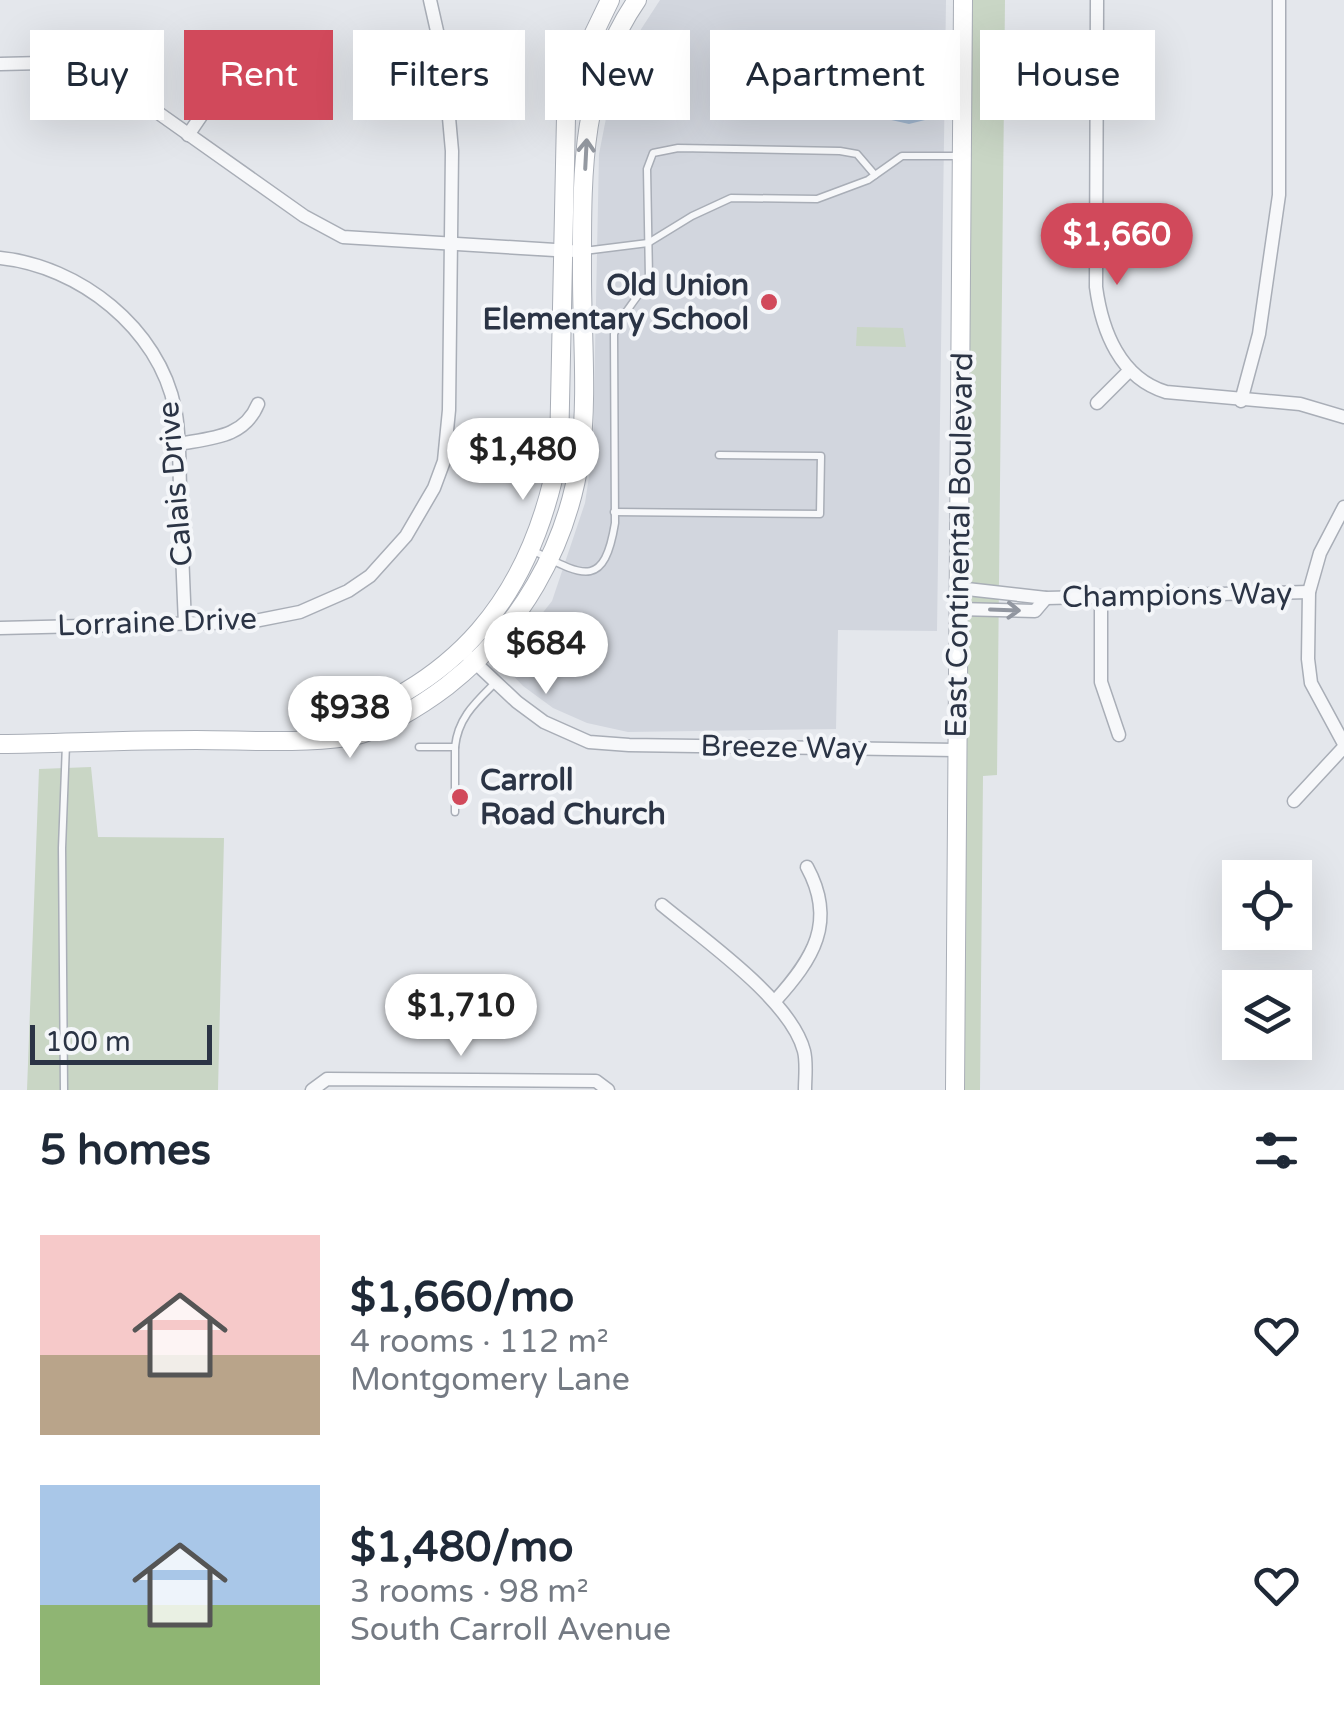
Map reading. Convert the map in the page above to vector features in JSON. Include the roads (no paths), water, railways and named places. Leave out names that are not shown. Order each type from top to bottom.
[{"type":"main road","points":[[470,657],[531,549],[544,516],[558,451],[566,117],[583,56],[610,0]]},
{"type":"main road","points":[[0,744],[281,740],[352,720],[470,657],[526,600],[565,524],[580,454],[586,147],[593,94],[614,40],[637,0]]},
{"type":"main road","name":"East Continental Boulevard","points":[[956,1090],[963,0]]},
{"type":"street","name":"Lorraine Drive","points":[[0,628],[249,622],[300,612],[324,604],[370,576],[406,536],[434,488],[446,448],[449,410],[450,104],[430,0]]},
{"type":"street","points":[[1097,0],[1096,287],[1104,325],[1118,356],[1152,388],[1166,392],[1300,404],[1344,418]]},
{"type":"street","points":[[1241,401],[1259,334],[1279,195],[1279,0]]},
{"type":"street","points":[[0,64],[43,63],[96,76],[134,95],[329,232],[360,240],[582,251]]},
{"type":"street","points":[[188,135],[198,120]]},
{"type":"street","name":"Calais Drive","points":[[0,258],[36,264],[79,282],[123,317],[165,381],[175,408],[178,444],[185,624]]},
{"type":"street","points":[[1097,403],[1130,370]]},
{"type":"street","points":[[178,444],[235,433],[246,424],[258,404]]},
{"type":"street","points":[[1294,801],[1344,746],[1311,683],[1309,592],[1320,553],[1344,507]]},
{"type":"street","name":"Champions Way","points":[[958,588],[1046,598],[1309,592]]},
{"type":"street","points":[[1101,596],[1101,682],[1119,735]]},
{"type":"street","name":"Champions Way","points":[[958,609],[1035,611],[1046,598]]},
{"type":"street","name":"Breeze Way","points":[[470,657],[544,722],[589,742],[629,746],[956,750]]},
{"type":"street","points":[[775,1001],[798,976],[820,932],[818,887],[807,867]]},
{"type":"street","points":[[662,905],[775,1001],[804,1050],[805,1090]]},
{"type":"street","points":[[312,1090],[327,1079],[596,1081],[608,1090]]},
{"type":"lane","points":[[531,549],[575,570],[595,571],[604,566],[610,552],[614,512],[614,334],[624,310],[648,278],[647,169],[653,154],[659,150],[840,151],[858,154],[875,175]]},
{"type":"lane","points":[[582,251],[648,243],[731,198],[817,199],[851,188],[902,156],[964,156]]},
{"type":"lane","points":[[614,512],[820,514],[820,456],[719,455]]},
{"type":"lane","points":[[455,812],[457,729],[469,709],[496,682]]},
{"type":"lane","points":[[64,1090],[62,848],[66,743]]},
{"type":"lane","points":[[419,747],[455,747]]},
{"type":"water","points":[[891,120],[925,120],[909,124]]},
{"type":"place","name":"Old Union Elementary School","points":[[769,302]]},
{"type":"place","name":"Carroll Road Church","points":[[460,797]]}]
